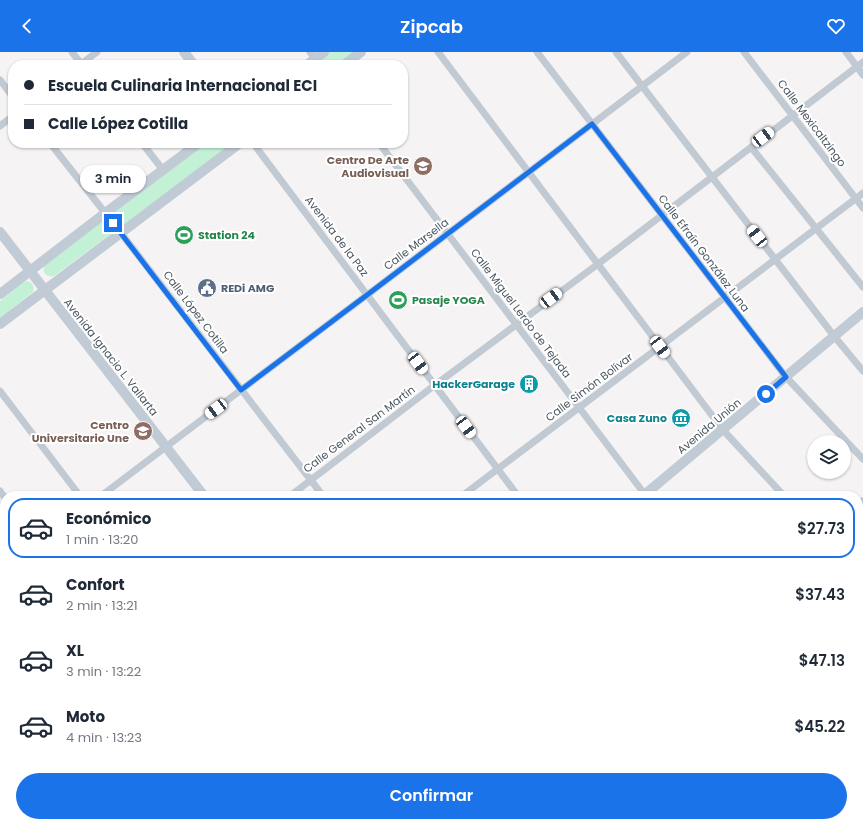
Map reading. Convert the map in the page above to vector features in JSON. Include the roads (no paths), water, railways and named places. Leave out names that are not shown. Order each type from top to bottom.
[{"type":"main road","points":[[184,52],[190,60]]},
{"type":"main road","points":[[316,59],[324,52]]},
{"type":"main road","points":[[351,60],[361,52]]},
{"type":"main road","points":[[0,294],[192,148]]},
{"type":"main road","points":[[0,324],[233,148]]},
{"type":"main road","name":"Avenida Ignacio L. Vallarta","points":[[0,232],[200,491]]},
{"type":"main road","name":"Avenida Unión","points":[[651,491],[863,312]]},
{"type":"street","points":[[87,60],[97,52]]},
{"type":"street","points":[[438,52],[723,430],[779,491]]},
{"type":"street","name":"Calle Efraín González Luna","points":[[537,52],[786,377],[863,459]]},
{"type":"street","points":[[616,52],[834,336],[863,371]]},
{"type":"street","name":"Calle Marsella","points":[[108,491],[687,52]]},
{"type":"street","name":"Calle Mexicaltzingo","points":[[744,52],[863,208]]},
{"type":"street","points":[[846,52],[863,75]]},
{"type":"street","name":"Calle General San Martín","points":[[296,491],[863,62]]},
{"type":"street","points":[[0,80],[8,90]]},
{"type":"street","points":[[0,126],[8,120]]},
{"type":"street","points":[[751,147],[863,287]]},
{"type":"street","name":"Calle López Cotilla","points":[[54,148],[319,491]]},
{"type":"street","points":[[146,148],[163,170]]},
{"type":"street","name":"Avenida de la Paz","points":[[257,148],[514,491]]},
{"type":"street","name":"Calle Miguel Lerdo de Tejada","points":[[383,148],[641,491]]},
{"type":"street","name":"Calle Simón Bolívar","points":[[469,491],[863,194]]},
{"type":"street","points":[[0,391],[76,491]]},
{"type":"place","name":"Centro De Arte Audiovisual","points":[[423,166]]},
{"type":"place","name":"Station 24","points":[[184,235]]},
{"type":"place","name":"REDi AMG","points":[[207,288]]},
{"type":"place","name":"Pasaje YOGA","points":[[398,300]]},
{"type":"place","name":"HackerGarage","points":[[529,384]]},
{"type":"place","name":"Casa Zuno","points":[[681,418]]},
{"type":"place","name":"Centro Universitario Une","points":[[143,431]]}]
